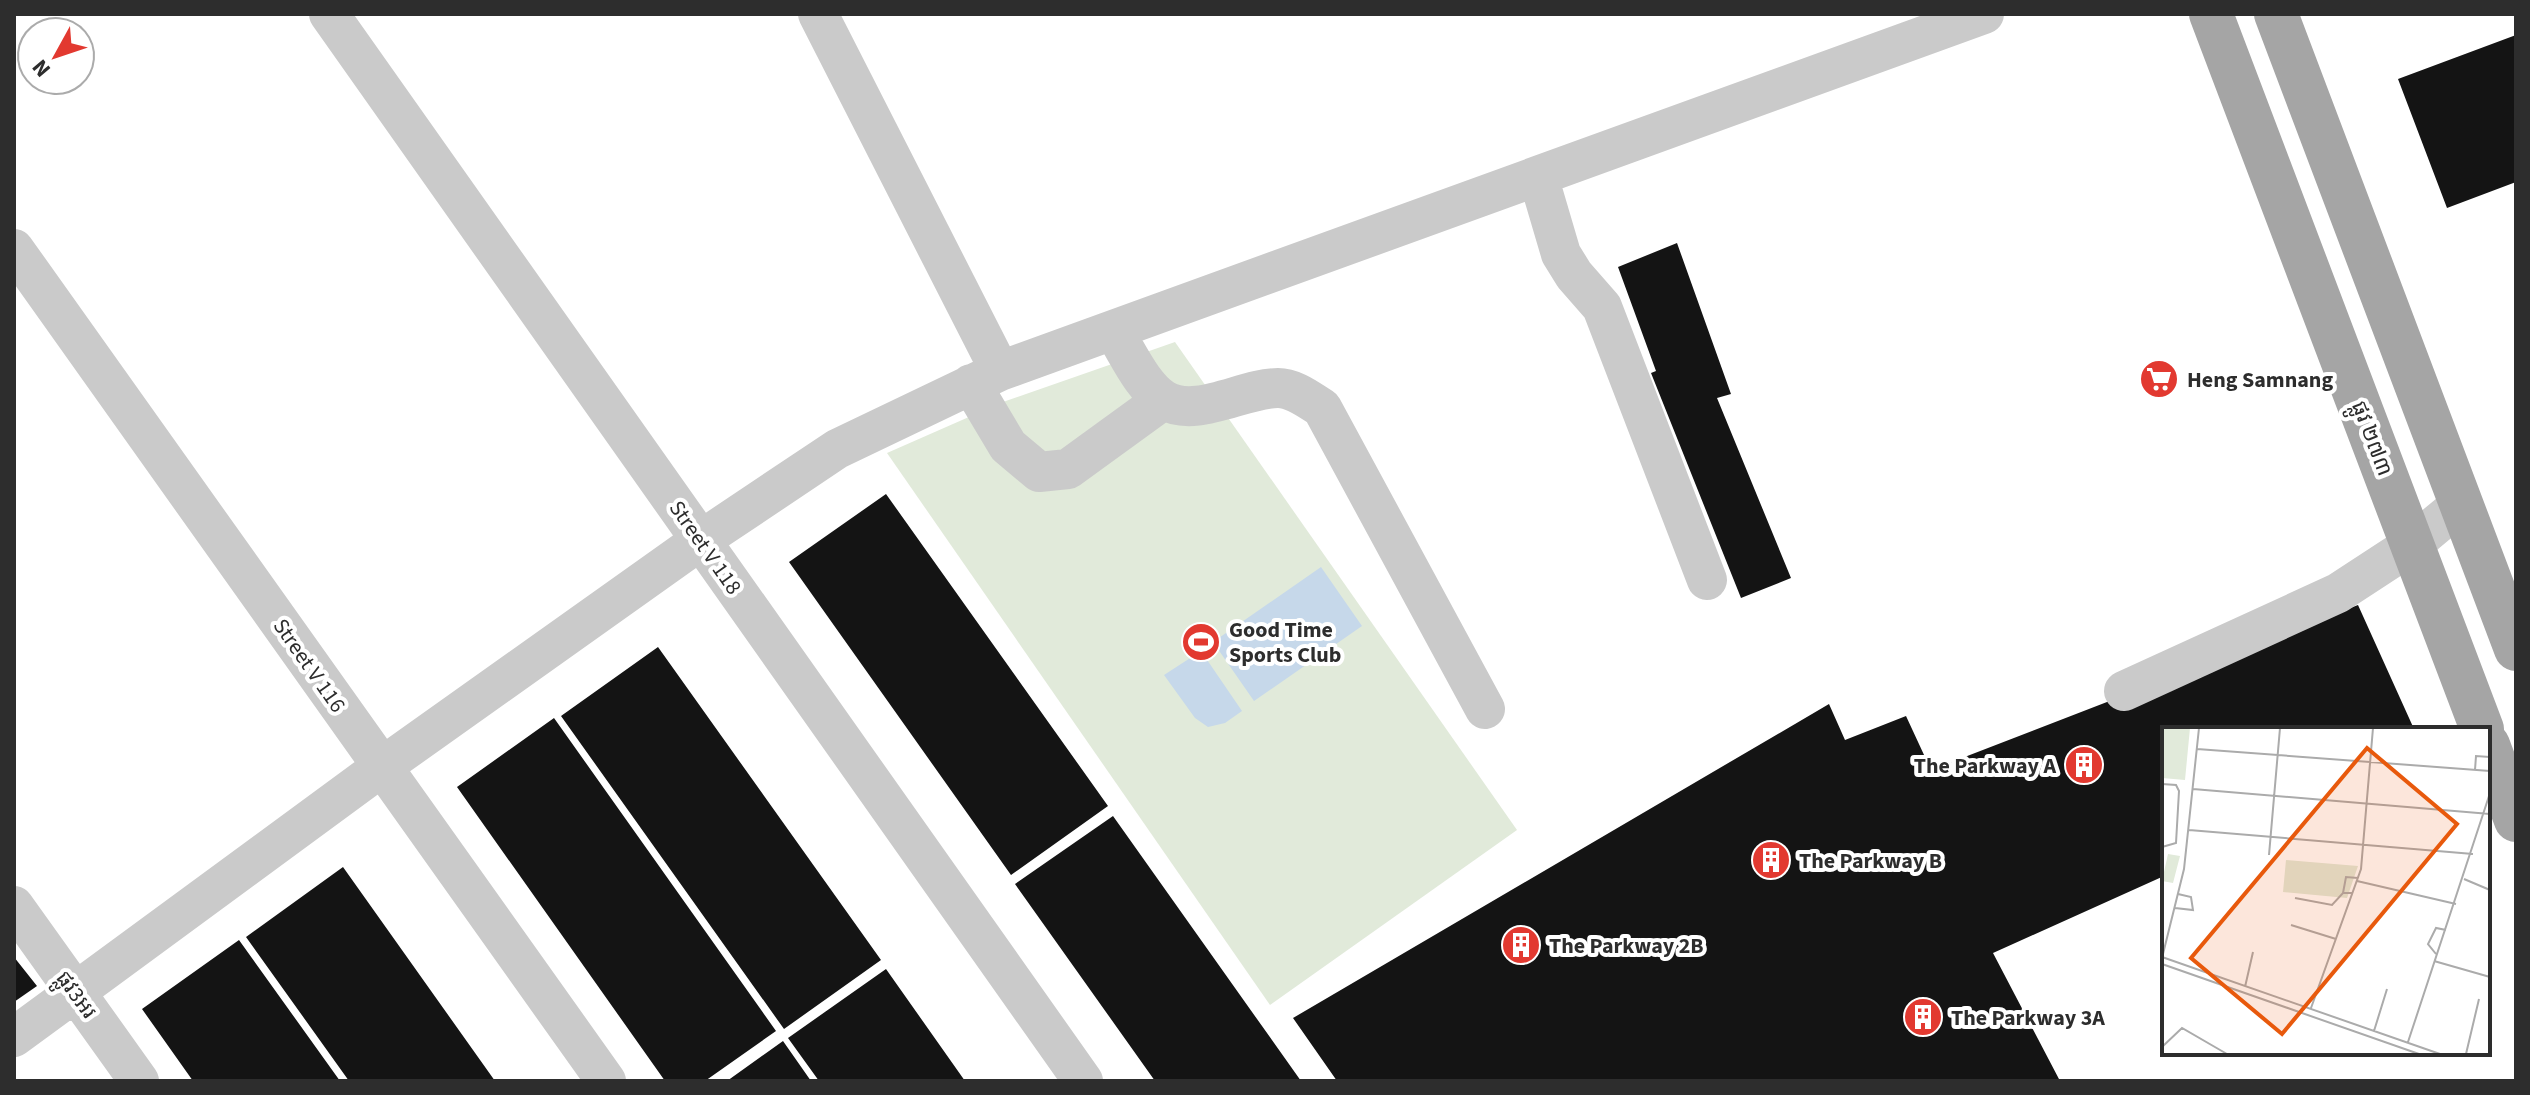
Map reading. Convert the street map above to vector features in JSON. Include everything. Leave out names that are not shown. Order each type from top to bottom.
[{"type":"main road","name":"ផ្លូវ ២៧៣","points":[[2211,14],[2481,727]]},
{"type":"main road","points":[[2276,14],[2516,649]]},
{"type":"main road","points":[[2490,750],[2516,820]]},
{"type":"street","name":"Street V 118","points":[[329,14],[1083,1081]]},
{"type":"street","points":[[818,14],[985,377],[1008,446],[1039,472],[1068,469],[1163,400]]},
{"type":"street","points":[[14,1037],[77,994],[383,766],[701,540],[837,449],[985,377],[1984,14]]},
{"type":"street","points":[[1538,176],[1561,254],[1574,275],[1602,307],[1707,580]]},
{"type":"street","name":"Street V 116","points":[[14,249],[606,1081]]},
{"type":"street","points":[[1113,330],[1163,400],[1179,405],[1198,404],[1280,388],[1301,394],[1322,408],[1485,709]]},
{"type":"street","points":[[2124,691],[2338,593],[2413,544],[2461,504]]},
{"type":"street","name":"ផ្លូវ3អរ","points":[[14,906],[139,1081]]},
{"type":"green space","name":"Good Time Sports Club","points":[[1175,342],[1517,830],[1270,1005],[887,453],[1003,402]]},
{"type":"water","points":[[1321,567],[1362,626],[1254,701],[1213,642]]},
{"type":"water","points":[[1201,651],[1242,711],[1225,723],[1208,727],[1195,718],[1164,675]]},
{"type":"building","points":[[2516,35],[2516,182],[2447,208],[2398,79]]},
{"type":"building","points":[[1677,243],[1731,394],[1717,398],[1791,578],[1741,598],[1651,373],[1656,371],[1618,267]]},
{"type":"building","points":[[886,494],[1108,806],[1011,875],[789,562]]},
{"type":"building","points":[[2358,605],[2413,727],[2162,727],[2162,877],[1993,953],[2060,1081],[1337,1081],[1293,1018],[1829,704],[1845,740],[1906,716],[1931,770]]},
{"type":"building","points":[[658,647],[881,960],[784,1029],[561,716]]},
{"type":"building","points":[[554,718],[776,1031],[705,1081],[665,1081],[457,787]]},
{"type":"building","points":[[1113,816],[1301,1081],[1155,1081],[1015,884]]},
{"type":"building","points":[[343,867],[495,1081],[349,1081],[246,937]]},
{"type":"building","points":[[239,940],[340,1081],[193,1081],[142,1009]]},
{"type":"building","points":[[14,957],[37,986],[14,1002]]},
{"type":"building","points":[[886,969],[965,1081],[819,1081],[788,1038]]},
{"type":"building","points":[[783,1041],[811,1081],[727,1081]]},
{"type":"place","name":"Heng Samnang","points":[[2159,379]]},
{"type":"place","name":"Good Time Sports Club","points":[[1201,642]]},
{"type":"place","name":"The Parkway A","points":[[2084,765]]},
{"type":"place","name":"The Parkway B","points":[[1771,860]]},
{"type":"place","name":"The Parkway 2B","points":[[1521,945]]},
{"type":"place","name":"The Parkway 3A","points":[[1923,1017]]}]
